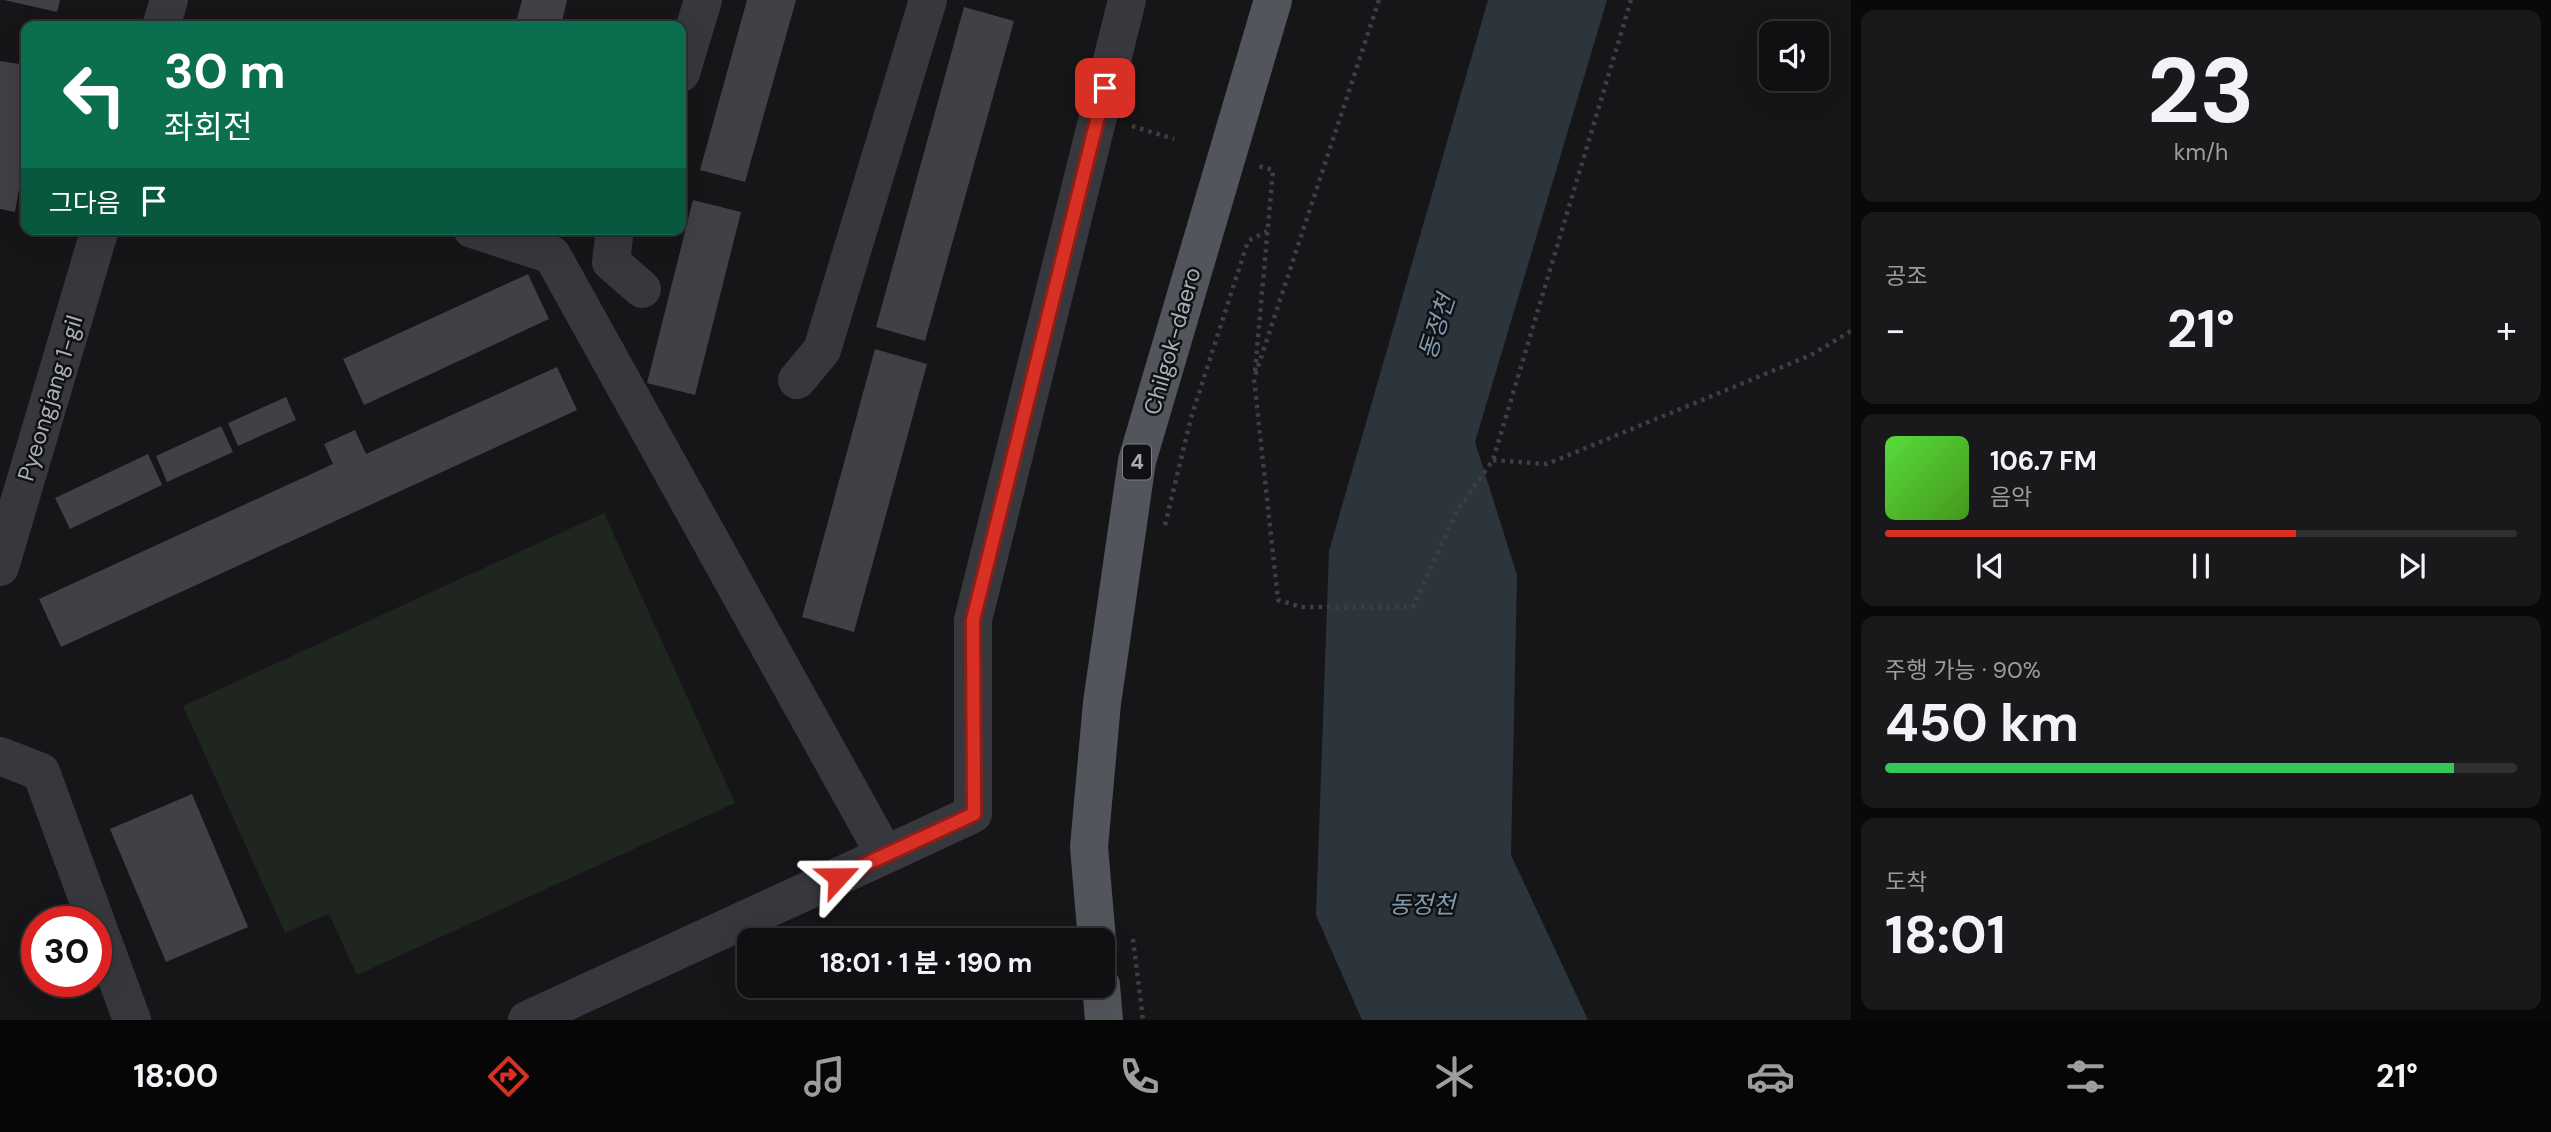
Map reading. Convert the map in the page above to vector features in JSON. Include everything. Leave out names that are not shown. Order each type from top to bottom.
[{"type":"main road","name":"Chilgok-daero","points":[[1113,928],[1090,834],[1102,703],[1137,461],[1273,0]]},
{"type":"main road","points":[[1102,998],[1104,1020]]},
{"type":"street","points":[[163,21],[169,0]]},
{"type":"street","points":[[686,56],[703,0]]},
{"type":"street","points":[[797,380],[822,350],[928,0]]},
{"type":"street","points":[[527,1020],[974,814],[973,620],[1098,115],[1118,2]]},
{"type":"street","name":"Pyeongjang 1-gil","points":[[0,567],[98,235]]},
{"type":"street","points":[[490,235],[552,255],[885,855]]},
{"type":"street","points":[[614,235],[611,262],[642,289]]},
{"type":"street","points":[[0,756],[41,772],[132,1020]]},
{"type":"path","points":[[1254,379],[1379,0]]},
{"type":"path","points":[[1258,166],[1273,170],[1254,379],[1279,600],[1301,607],[1413,607],[1457,511],[1493,460],[1631,0]]},
{"type":"path","points":[[1098,115],[1174,139]]},
{"type":"path","points":[[1162,538],[1191,418],[1248,241],[1268,231]]},
{"type":"path","points":[[1493,460],[1547,464],[1811,355],[1851,331]]},
{"type":"path","points":[[1115,938],[1143,1020]]},
{"type":"shaded area","points":[[604,513],[735,803],[357,975],[329,914],[285,933],[183,706]]},
{"type":"water","name":"동정천","points":[[1488,0],[1607,0],[1475,442],[1517,575],[1511,855],[1588,1020],[1362,1020],[1316,915],[1329,551]]},
{"type":"building","points":[[4,0],[60,0],[57,12]]},
{"type":"building","points":[[522,0],[567,0],[562,21],[516,21]]},
{"type":"building","points":[[747,0],[796,0],[745,182],[700,170]]},
{"type":"building","points":[[964,7],[1014,21],[925,341],[876,327]]},
{"type":"building","points":[[0,61],[21,64],[21,177],[15,212],[0,209]]},
{"type":"building","points":[[693,200],[741,212],[695,395],[647,383]]},
{"type":"building","points":[[528,274],[549,319],[364,405],[343,359]]},
{"type":"building","points":[[875,349],[927,364],[854,632],[802,617]]},
{"type":"building","points":[[557,367],[577,410],[61,647],[39,599],[333,464],[324,444],[355,430],[366,454]]},
{"type":"building","points":[[286,397],[296,420],[238,446],[228,423]]},
{"type":"building","points":[[221,426],[233,452],[167,482],[156,456]]},
{"type":"building","points":[[148,454],[162,485],[70,529],[55,498]]},
{"type":"building","points":[[192,794],[248,927],[166,962],[110,829]]},
{"type":"route","points":[[838,877],[974,814],[973,620],[1105,88]]}]
